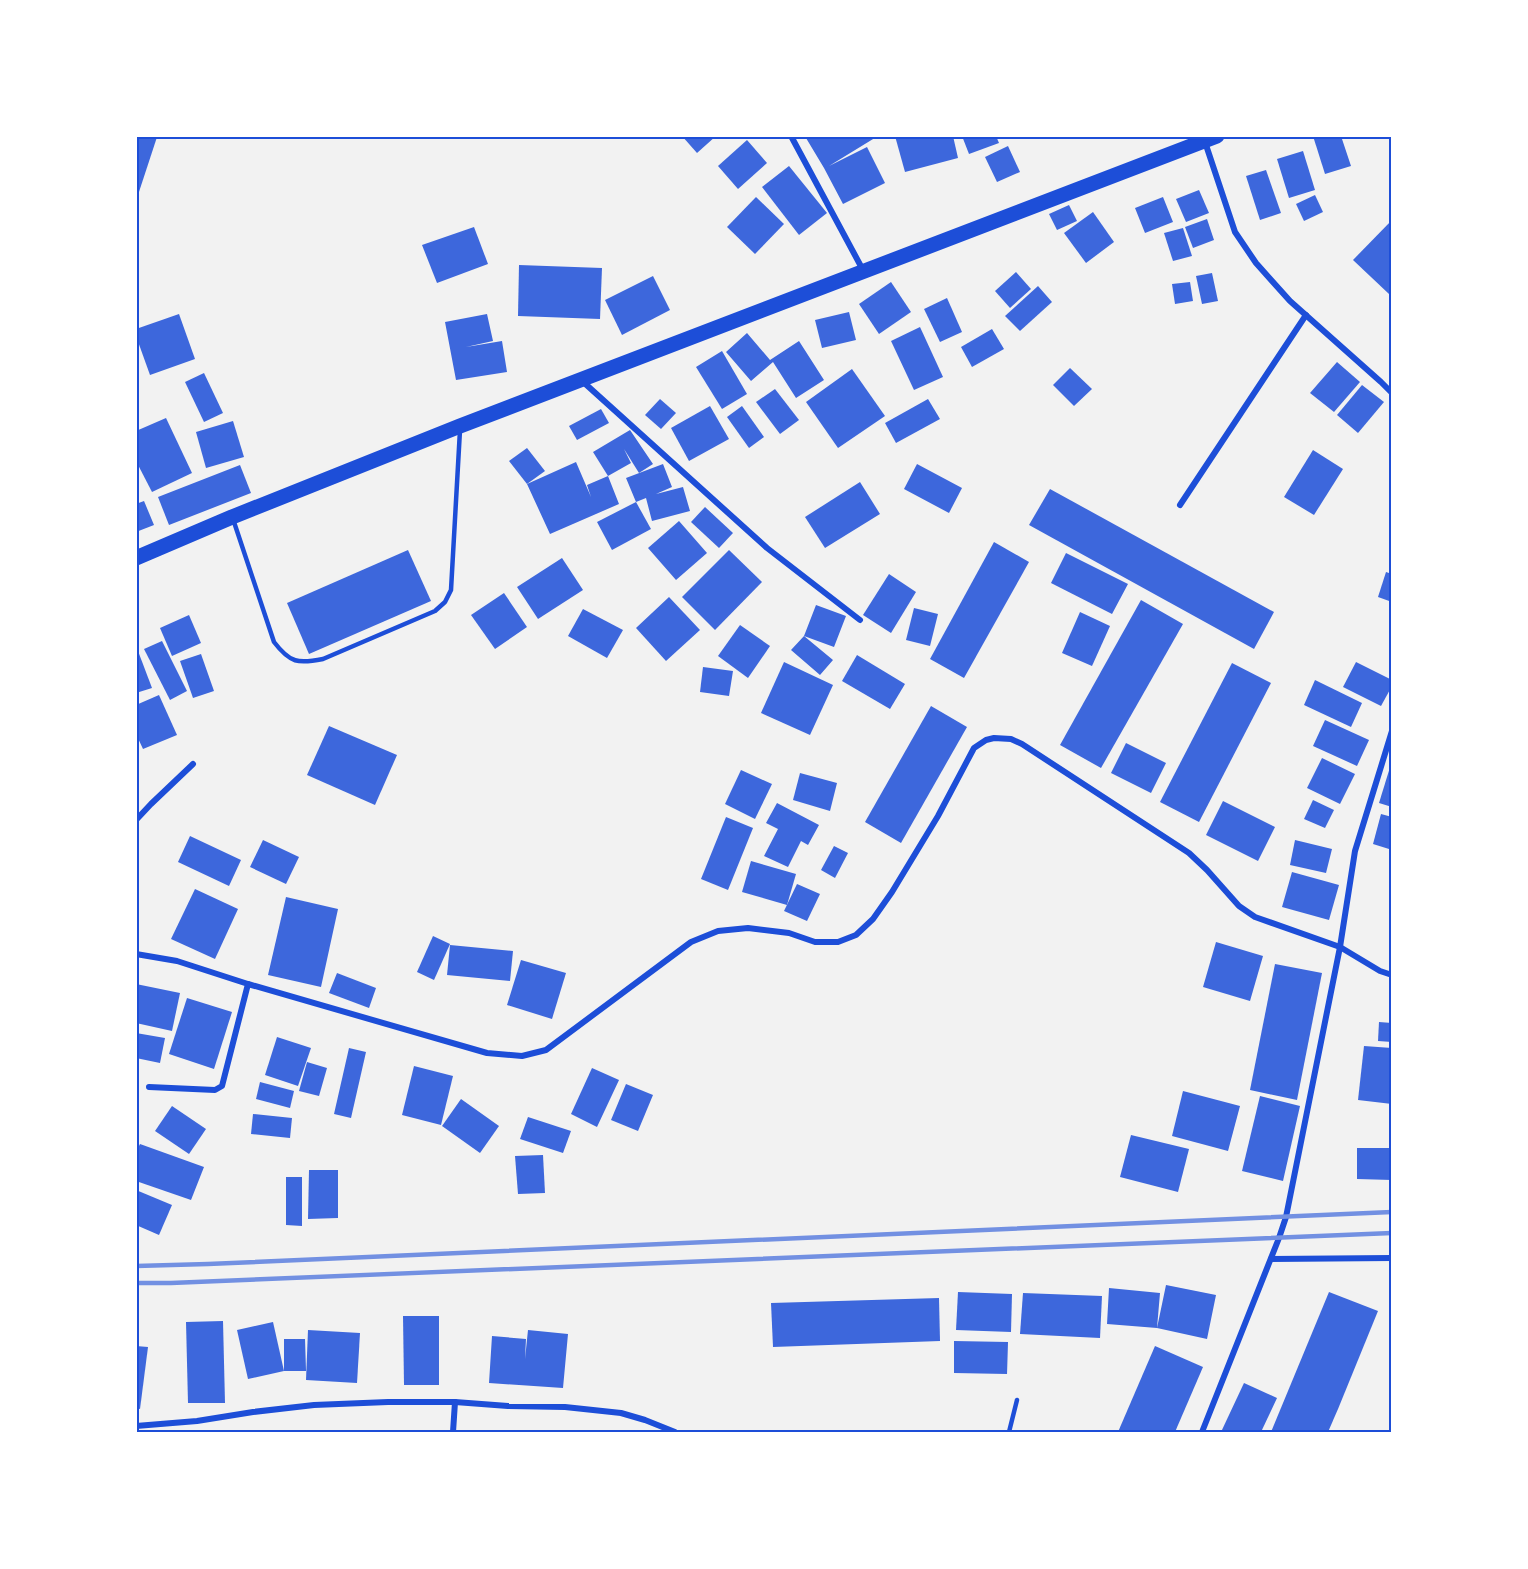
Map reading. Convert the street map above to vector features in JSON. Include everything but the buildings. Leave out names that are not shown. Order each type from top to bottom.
[{"type":"main road","points":[[136,558],[460,426],[1211,139]]},
{"type":"street","points":[[791,136],[864,272]]},
{"type":"street","points":[[1211,139],[1235,232],[1256,263],[1306,315],[1392,393]]},
{"type":"street","points":[[1180,505],[1306,315]]},
{"type":"street","points":[[581,380],[767,548],[860,620]]},
{"type":"street","points":[[1202,1432],[1286,1217],[1340,947],[1355,851],[1392,731]]},
{"type":"street","points":[[136,954],[177,961],[248,984],[487,1053],[522,1056],[546,1050],[691,942],[718,931],[748,928],[789,933],[815,942],[838,942],[856,935],[873,919],[892,892],[938,816],[974,748],[994,738],[1011,739],[1022,744],[1189,853],[1239,906],[1255,917],[1340,947],[1380,971],[1392,975]]},
{"type":"street","points":[[136,820],[193,764]]},
{"type":"street","points":[[149,1087],[215,1090],[222,1086],[248,984]]},
{"type":"street","points":[[1271,1258],[1392,1258]]},
{"type":"street","points":[[453,1432],[455,1402]]},
{"type":"street","points":[[136,1426],[197,1421],[314,1405],[455,1402],[565,1407],[621,1413],[675,1432]]},
{"type":"lane","points":[[232,517],[274,642],[293,660],[308,662],[323,659],[435,610],[446,602],[451,590],[460,426]]},
{"type":"lane","points":[[1009,1432],[1017,1400]]},
{"type":"railway","points":[[136,1266],[1392,1212]]},
{"type":"railway","points":[[136,1283],[1392,1233]]}]
